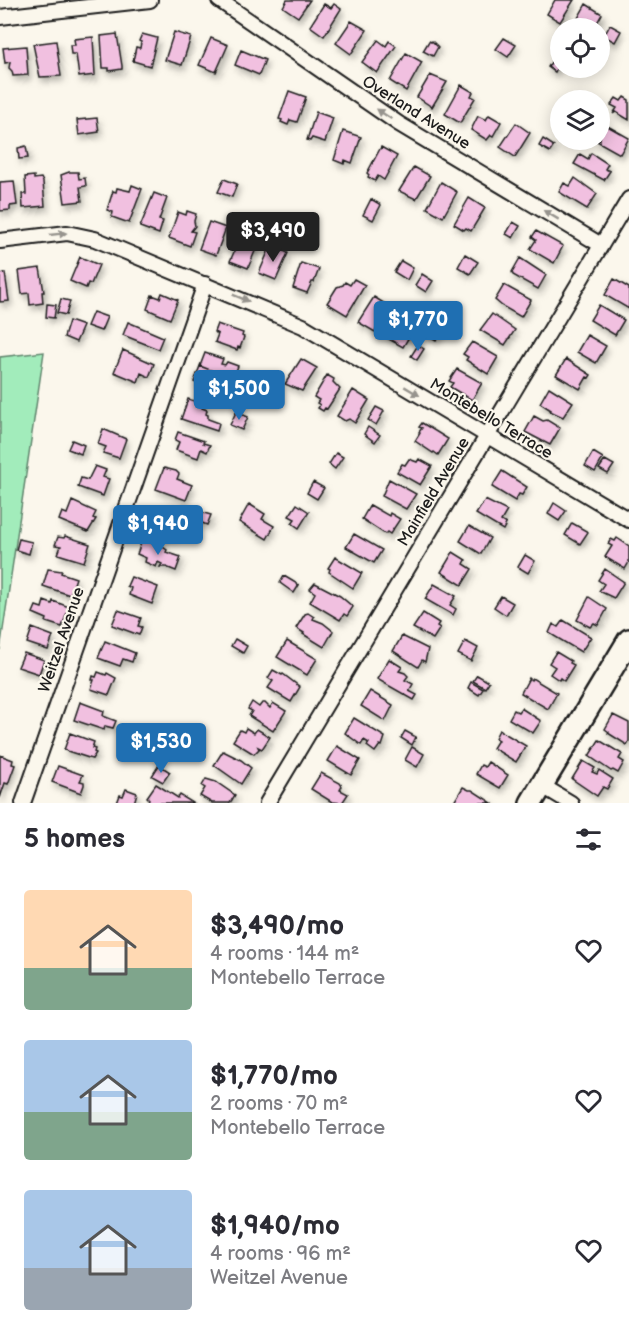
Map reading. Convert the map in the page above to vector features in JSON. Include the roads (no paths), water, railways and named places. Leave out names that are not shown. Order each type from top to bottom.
[{"type":"main road","points":[[536,794],[629,640]]},
{"type":"street","points":[[0,17],[150,0]]},
{"type":"street","name":"Overland Avenue","points":[[224,2],[399,124],[602,245]]},
{"type":"street","name":"Mainfield Avenue","points":[[267,803],[629,199]]},
{"type":"street","name":"Montebello Terrace","points":[[0,241],[75,233],[205,284],[303,326],[629,520]]},
{"type":"street","name":"Weitzel Avenue","points":[[23,803],[205,284]]},
{"type":"street","points":[[536,794],[571,803]]}]
